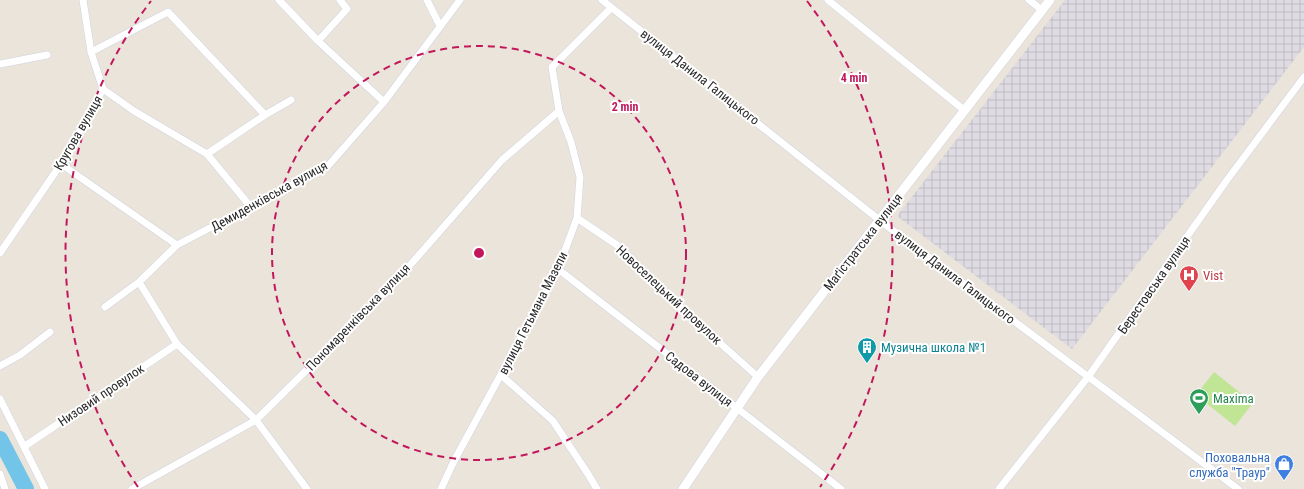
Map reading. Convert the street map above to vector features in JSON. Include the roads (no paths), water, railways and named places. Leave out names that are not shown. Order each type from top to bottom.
[{"type":"street","name":"Кругова вулиця","points":[[0,253],[61,164],[103,89],[91,52],[83,0]]},
{"type":"street","points":[[279,0],[318,41],[384,102]]},
{"type":"street","points":[[318,41],[347,9],[340,0]]},
{"type":"street","points":[[427,0],[440,26]]},
{"type":"street","name":"Демиденківська вулиця","points":[[105,307],[139,282],[177,246],[250,206],[327,167],[384,102],[460,0]]},
{"type":"street","name":"вулиця Данила Галицького","points":[[602,0],[779,139],[880,221],[1238,489]]},
{"type":"street","points":[[828,0],[964,110]]},
{"type":"street","points":[[1029,0],[1042,10]]},
{"type":"street","name":"Маґістратська вулиця","points":[[682,489],[758,376],[880,221],[1050,0]]},
{"type":"street","name":"вулиця Гетьмана Мазепи","points":[[441,489],[454,461],[558,269],[577,218],[580,177],[571,142],[559,111],[552,67],[611,8]]},
{"type":"street","points":[[91,52],[168,12],[265,115]]},
{"type":"street","points":[[0,64],[47,55]]},
{"type":"street","name":"Берестовська вулиця","points":[[999,489],[1088,377],[1227,180],[1304,77]]},
{"type":"street","points":[[103,89],[134,111],[207,154],[250,206]]},
{"type":"street","points":[[207,154],[265,115],[291,100]]},
{"type":"street","name":"Пономаренківська вулиця","points":[[132,489],[256,420],[391,287],[502,160],[559,111]]},
{"type":"street","points":[[61,164],[177,246]]},
{"type":"street","name":"Новоселецький провулок","points":[[577,218],[617,246],[682,309],[758,376]]},
{"type":"street","name":"Садова вулиця","points":[[558,269],[841,489]]},
{"type":"street","points":[[139,282],[176,344],[256,420],[307,489]]},
{"type":"street","points":[[0,366],[20,355],[50,332]]},
{"type":"street","name":"Низовий провулок","points":[[25,446],[176,344]]},
{"type":"street","points":[[501,375],[553,421],[588,474],[596,489]]},
{"type":"street","points":[[0,399],[25,446],[45,489]]},
{"type":"street","points":[[0,474],[5,489]]},
{"type":"waterway","points":[[0,439],[26,489]]},
{"type":"place","name":"Vist","points":[[1189,292]]},
{"type":"place","name":"Музична школа №1","points":[[867,364]]},
{"type":"place","name":"Maxima","points":[[1199,415]]},
{"type":"place","name":"Поховальна служба \"Траур\"","points":[[1284,481]]}]
